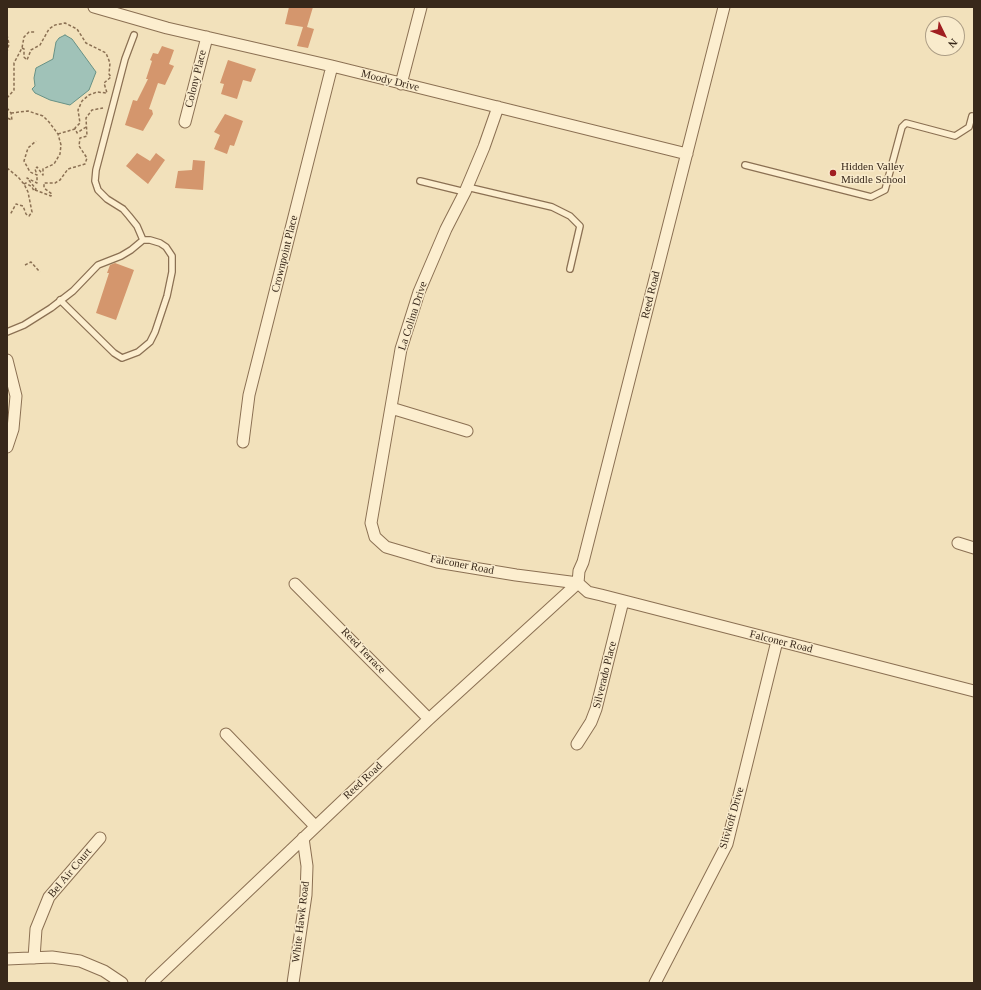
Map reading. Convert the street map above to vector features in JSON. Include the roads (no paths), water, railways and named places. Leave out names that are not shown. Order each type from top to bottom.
[{"type":"street","name":"Moody Drive","points":[[94,7],[207,37],[332,66],[687,154]]},
{"type":"street","points":[[401,84],[421,7]]},
{"type":"street","name":"Reed Road","points":[[151,983],[429,719],[578,583],[579,571],[584,562],[724,7]]},
{"type":"street","name":"Colony Place","points":[[185,122],[207,37]]},
{"type":"street","name":"Crownpoint Place","points":[[243,442],[249,395],[332,66]]},
{"type":"street","name":"La Colina Drive","points":[[375,537],[371,523],[401,349],[419,292],[446,230],[466,190],[484,147],[498,107]]},
{"type":"street","points":[[7,360],[16,396],[13,429],[7,447]]},
{"type":"street","points":[[391,408],[467,430]]},
{"type":"street","name":"Falconer Road","points":[[375,537],[386,547],[437,562],[516,575],[578,583],[588,592],[974,691]]},
{"type":"street","points":[[958,544],[974,548]]},
{"type":"street","name":"Reed Terrace","points":[[295,584],[429,719]]},
{"type":"street","name":"Silverado Place","points":[[577,744],[591,722],[596,709],[623,601]]},
{"type":"street","name":"Slivkoff Drive","points":[[655,983],[727,844],[777,641]]},
{"type":"street","points":[[226,734],[315,826]]},
{"type":"street","name":"Bel Air Court","points":[[34,958],[36,929],[49,896],[100,838]]},
{"type":"street","name":"White Hawk Road","points":[[293,983],[306,895],[307,866],[303,838]]},
{"type":"street","points":[[7,959],[52,957],[80,961],[104,971],[122,983]]},
{"type":"lane","points":[[134,35],[121,75],[96,170],[95,181],[98,190],[107,199],[123,209],[129,216],[137,226],[143,240]]},
{"type":"lane","points":[[745,165],[871,197],[884,190],[902,127],[906,123],[955,136],[969,126],[972,116]]},
{"type":"lane","points":[[420,181],[552,207],[570,216],[580,226],[570,269]]},
{"type":"lane","points":[[7,332],[24,326],[60,300],[73,291],[98,265],[132,250],[143,240],[150,240],[160,243],[166,247],[172,256],[172,272],[167,296],[155,332],[150,342],[138,352],[122,358],[114,353],[60,300]]},
{"type":"water","points":[[65,35],[72,39],[96,72],[89,90],[70,105],[50,100],[35,93],[32,89],[35,86],[34,78],[36,68],[53,59],[56,42],[59,38]]},
{"type":"place","name":"Hidden Valley Middle School","points":[[833,173]]}]
